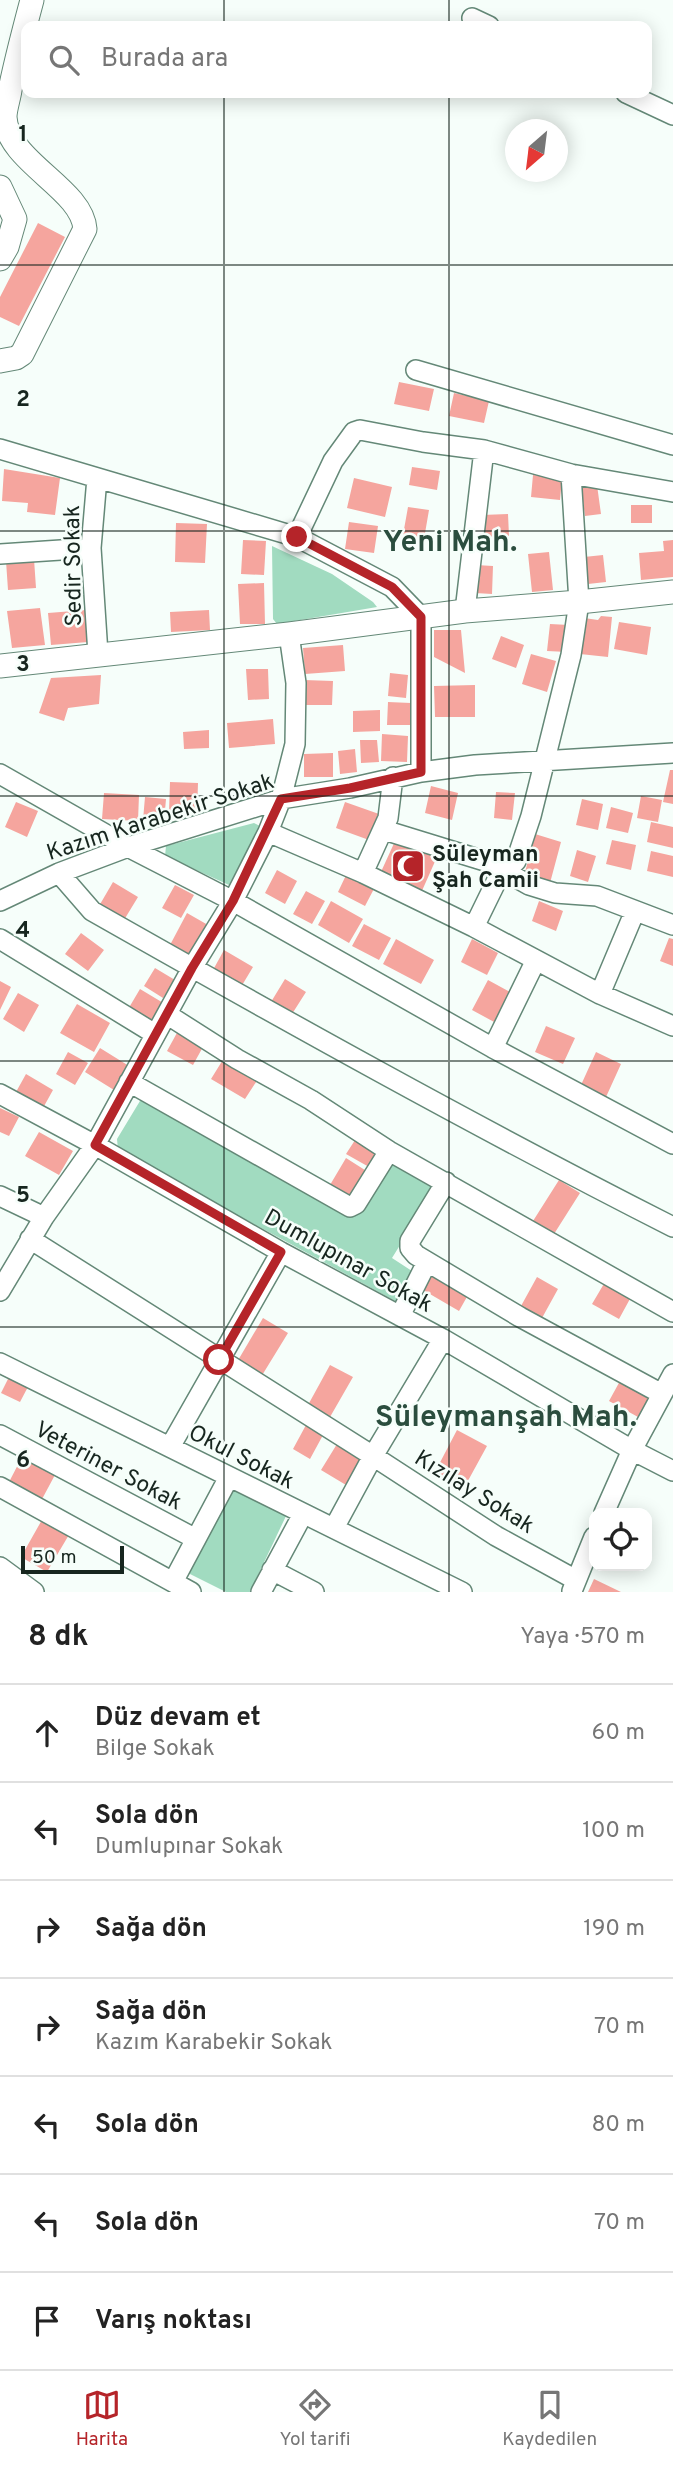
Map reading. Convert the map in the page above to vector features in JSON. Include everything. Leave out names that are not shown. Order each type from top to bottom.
[{"type":"main road","points":[[26,21],[32,0]]},
{"type":"main road","points":[[0,361],[22,354],[86,225],[75,205],[14,144],[5,117],[21,40]]},
{"type":"main road","points":[[0,187],[15,219],[7,247],[0,259]]},
{"type":"main road","points":[[0,666],[289,635],[464,611],[673,592]]},
{"type":"street","points":[[637,98],[673,115]]},
{"type":"street","points":[[416,370],[673,445]]},
{"type":"street","points":[[297,537],[333,461],[354,432],[360,430],[484,450],[571,474],[673,492]]},
{"type":"street","points":[[0,449],[297,537],[392,587],[421,617],[421,772]]},
{"type":"street","points":[[464,611],[484,450]]},
{"type":"street","points":[[474,927],[497,880],[516,861],[520,850],[571,655],[579,602],[571,474]]},
{"type":"street","name":"Sedir Sokak","points":[[97,478],[92,548],[98,654]]},
{"type":"street","points":[[0,554],[92,548]]},
{"type":"street","points":[[0,1291],[44,1217],[95,1145],[192,968],[233,901],[268,832],[281,799],[295,744],[296,683],[289,635]]},
{"type":"street","name":"Kazım Karabekir Sokak","points":[[0,901],[59,873],[281,799],[350,788],[421,772],[475,765],[673,753]]},
{"type":"street","points":[[0,774],[128,848],[233,901],[493,1048],[673,1144]]},
{"type":"street","points":[[363,873],[388,818],[393,777]]},
{"type":"street","points":[[384,830],[488,862],[529,885],[555,893],[597,897],[635,911],[672,919]]},
{"type":"street","points":[[268,832],[363,873],[474,927],[600,994],[673,1026]]},
{"type":"street","points":[[59,873],[92,911],[538,1159],[673,1227]]},
{"type":"street","points":[[600,994],[635,911]]},
{"type":"street","points":[[0,939],[155,1034]]},
{"type":"street","points":[[493,1048],[536,960]]},
{"type":"street","points":[[167,1015],[237,1059],[311,1100],[389,1151],[673,1312]]},
{"type":"street","points":[[129,1082],[350,1207],[356,1204],[389,1151]]},
{"type":"street","name":"Dumlupınar Sokak","points":[[0,1094],[95,1145],[281,1252],[443,1339],[632,1450],[673,1471]]},
{"type":"street","points":[[446,1182],[410,1241],[410,1248],[416,1255],[520,1317],[662,1394]]},
{"type":"street","points":[[0,1196],[44,1217]]},
{"type":"street","name":"Kızılay Sokak","points":[[30,1239],[574,1586]]},
{"type":"street","points":[[170,1447],[281,1252]]},
{"type":"street","points":[[400,1316],[427,1262]]},
{"type":"street","points":[[334,1528],[373,1456],[443,1339]]},
{"type":"street","name":"Okul Sokak","points":[[0,1363],[462,1592]]},
{"type":"street","points":[[606,1508],[632,1450],[673,1374]]},
{"type":"street","name":"Veteriner Sokak","points":[[0,1435],[196,1539]]},
{"type":"street","points":[[173,1582],[229,1477]]},
{"type":"street","points":[[0,1487],[191,1592]]},
{"type":"street","points":[[261,1592],[303,1514]]},
{"type":"street","points":[[574,1586],[589,1549]]},
{"type":"street","points":[[272,1570],[314,1592]]},
{"type":"street","points":[[3,1582],[34,1592]]},
{"type":"green space","points":[[272,546],[332,574],[377,607],[277,624],[273,619]]},
{"type":"green space","points":[[254,823],[260,826],[229,885],[165,856],[166,846]]},
{"type":"green space","points":[[143,1096],[349,1214],[391,1162],[436,1187],[392,1258],[415,1273],[397,1302],[118,1150],[117,1139]]},
{"type":"green space","points":[[230,1487],[286,1516],[250,1592],[226,1592],[188,1573]]},
{"type":"building","points":[[38,223],[65,237],[19,326],[0,317],[0,297]]},
{"type":"building","points":[[399,382],[434,389],[429,411],[394,404]]},
{"type":"building","points":[[454,393],[489,401],[484,423],[449,416]]},
{"type":"building","points":[[412,467],[440,471],[437,490],[409,485]]},
{"type":"building","points":[[4,469],[60,478],[55,515],[27,512],[28,503],[2,501]]},
{"type":"building","points":[[533,475],[562,478],[560,500],[531,497]]},
{"type":"building","points":[[354,478],[392,487],[385,517],[347,508]]},
{"type":"building","points":[[597,485],[601,514],[585,516],[581,487]]},
{"type":"building","points":[[631,505],[652,505],[652,523],[631,523]]},
{"type":"building","points":[[408,507],[429,510],[424,539],[403,535]]},
{"type":"building","points":[[508,514],[509,536],[483,537],[482,515]]},
{"type":"building","points":[[349,522],[378,526],[374,553],[345,549]]},
{"type":"building","points":[[176,523],[207,524],[205,563],[175,562]]},
{"type":"building","points":[[243,540],[266,541],[264,575],[241,574]]},
{"type":"building","points":[[673,540],[673,577],[641,580],[639,553],[664,551],[663,541]]},
{"type":"building","points":[[549,552],[553,590],[532,592],[528,554]]},
{"type":"building","points":[[603,555],[606,582],[588,584],[584,557]]},
{"type":"building","points":[[34,559],[36,588],[8,590],[6,561]]},
{"type":"building","points":[[476,565],[493,566],[492,594],[475,593]]},
{"type":"building","points":[[264,583],[265,624],[240,624],[238,584]]},
{"type":"building","points":[[40,608],[45,645],[12,648],[7,611]]},
{"type":"building","points":[[86,610],[88,642],[51,645],[48,613]]},
{"type":"building","points":[[209,610],[210,630],[171,632],[170,612]]},
{"type":"building","points":[[601,616],[612,617],[608,657],[580,654],[584,618],[598,620]]},
{"type":"building","points":[[619,622],[651,627],[647,655],[614,649]]},
{"type":"building","points":[[550,624],[569,625],[567,652],[547,651]]},
{"type":"building","points":[[434,630],[461,630],[465,673],[434,657]]},
{"type":"building","points":[[501,636],[524,645],[516,668],[492,659]]},
{"type":"building","points":[[343,645],[345,671],[305,674],[303,648]]},
{"type":"building","points":[[531,654],[556,661],[547,692],[522,684]]},
{"type":"building","points":[[246,669],[268,669],[269,699],[248,700]]},
{"type":"building","points":[[390,673],[408,675],[406,698],[388,696]]},
{"type":"building","points":[[101,675],[99,704],[68,708],[64,721],[39,713],[51,678]]},
{"type":"building","points":[[304,680],[333,681],[332,705],[304,705]]},
{"type":"building","points":[[475,685],[475,717],[435,717],[434,686]]},
{"type":"building","points":[[388,702],[411,703],[411,725],[387,725]]},
{"type":"building","points":[[380,710],[380,731],[353,732],[353,711]]},
{"type":"building","points":[[273,719],[275,744],[229,748],[227,723]]},
{"type":"building","points":[[209,730],[209,748],[184,749],[183,732]]},
{"type":"building","points":[[382,734],[408,736],[407,762],[381,761]]},
{"type":"building","points":[[360,740],[377,740],[379,762],[361,763]]},
{"type":"building","points":[[355,749],[357,772],[340,774],[338,751]]},
{"type":"building","points":[[333,753],[333,777],[304,777],[304,754]]},
{"type":"building","points":[[670,770],[673,770],[673,804],[663,802]]},
{"type":"building","points":[[170,782],[198,783],[197,813],[169,812]]},
{"type":"building","points":[[431,786],[458,793],[452,820],[425,813]]},
{"type":"building","points":[[496,792],[515,793],[512,820],[494,818]]},
{"type":"building","points":[[104,793],[139,795],[138,821],[102,819]]},
{"type":"building","points":[[641,796],[662,800],[658,822],[637,818]]},
{"type":"building","points":[[145,797],[166,799],[164,822],[143,820]]},
{"type":"building","points":[[582,799],[603,804],[598,830],[576,825]]},
{"type":"building","points":[[16,802],[38,811],[27,837],[5,827]]},
{"type":"building","points":[[345,802],[379,814],[369,840],[336,828]]},
{"type":"building","points":[[611,807],[633,813],[628,833],[606,828]]},
{"type":"building","points":[[651,822],[673,827],[673,848],[647,842]]},
{"type":"building","points":[[535,834],[561,842],[550,883],[524,876]]},
{"type":"building","name":"Süleyman Şah Camii","points":[[396,839],[437,857],[421,893],[380,874]]},
{"type":"building","points":[[612,840],[636,845],[631,870],[606,864]]},
{"type":"building","points":[[577,850],[596,856],[588,882],[570,876]]},
{"type":"building","points":[[651,851],[673,856],[673,877],[647,871]]},
{"type":"building","points":[[277,870],[297,881],[285,904],[265,893]]},
{"type":"building","points":[[348,871],[376,885],[365,906],[338,892]]},
{"type":"building","points":[[113,882],[138,897],[124,920],[99,906]]},
{"type":"building","points":[[175,885],[194,895],[181,918],[162,908]]},
{"type":"building","points":[[306,891],[325,901],[312,924],[293,914]]},
{"type":"building","points":[[331,901],[363,919],[349,943],[318,925]]},
{"type":"building","points":[[539,901],[563,911],[556,931],[532,921]]},
{"type":"building","points":[[187,913],[208,925],[191,957],[170,945]]},
{"type":"building","points":[[364,924],[391,938],[379,960],[352,946]]},
{"type":"building","points":[[81,933],[104,950],[88,971],[65,954]]},
{"type":"building","points":[[669,938],[673,939],[673,966],[660,961]]},
{"type":"building","points":[[396,939],[434,960],[421,984],[383,964]]},
{"type":"building","points":[[472,939],[498,953],[487,975],[461,962]]},
{"type":"building","points":[[224,950],[253,967],[241,987],[213,970]]},
{"type":"building","points":[[155,968],[175,980],[163,998],[144,986]]},
{"type":"building","points":[[285,979],[306,992],[292,1014],[271,1002]]},
{"type":"building","points":[[488,980],[512,993],[496,1023],[472,1010]]},
{"type":"building","points":[[0,981],[11,987],[0,1010]]},
{"type":"building","points":[[140,989],[165,1004],[152,1026],[127,1011]]},
{"type":"building","points":[[18,993],[39,1005],[24,1032],[3,1019]]},
{"type":"building","points":[[77,1004],[110,1023],[94,1052],[60,1033]]},
{"type":"building","points":[[546,1026],[575,1038],[563,1064],[535,1052]]},
{"type":"building","points":[[178,1031],[204,1045],[193,1065],[167,1051]]},
{"type":"building","points":[[100,1048],[129,1066],[114,1090],[85,1072]]},
{"type":"building","points":[[68,1052],[88,1063],[75,1085],[56,1074]]},
{"type":"building","points":[[596,1052],[621,1064],[606,1097],[581,1085]]},
{"type":"building","points":[[224,1058],[258,1079],[245,1099],[211,1079]]},
{"type":"building","points":[[26,1074],[53,1090],[43,1108],[16,1092]]},
{"type":"building","points":[[0,1108],[19,1117],[9,1136],[0,1132]]},
{"type":"building","points":[[39,1132],[73,1151],[59,1175],[25,1156]]},
{"type":"building","points":[[357,1137],[379,1150],[369,1167],[346,1154]]},
{"type":"building","points":[[346,1158],[368,1172],[352,1198],[330,1185]]},
{"type":"building","points":[[559,1180],[580,1193],[554,1234],[533,1221]]},
{"type":"building","points":[[432,1274],[468,1295],[459,1311],[423,1290]]},
{"type":"building","points":[[537,1277],[558,1289],[542,1318],[521,1306]]},
{"type":"building","points":[[605,1282],[631,1297],[619,1319],[592,1304]]},
{"type":"building","points":[[263,1318],[288,1333],[261,1377],[237,1362]]},
{"type":"building","points":[[330,1365],[353,1377],[330,1417],[308,1405]]},
{"type":"building","points":[[11,1373],[30,1383],[20,1402],[1,1393]]},
{"type":"building","points":[[620,1381],[649,1398],[638,1417],[609,1401]]},
{"type":"building","points":[[306,1425],[323,1435],[310,1459],[293,1449]]},
{"type":"building","points":[[457,1430],[487,1446],[464,1488],[435,1472]]},
{"type":"building","points":[[337,1444],[361,1459],[346,1485],[321,1470]]},
{"type":"building","points":[[23,1455],[56,1473],[41,1501],[8,1484]]},
{"type":"building","points":[[43,1518],[70,1533],[47,1572],[21,1557]]},
{"type":"building","points":[[594,1579],[621,1592],[588,1592]]},
{"type":"place","name":"Süleyman Şah Camii","points":[[408,866]]},
{"type":"district","name":"Yeni Mah.","points":[[450,541]]},
{"type":"district","name":"Süleymanşah Mah.","points":[[506,1416]]},
{"type":"route","points":[[219,1360],[281,1252],[95,1145],[192,968],[233,901],[268,832],[281,799],[350,788],[421,772],[421,617],[392,587],[297,537]]}]
